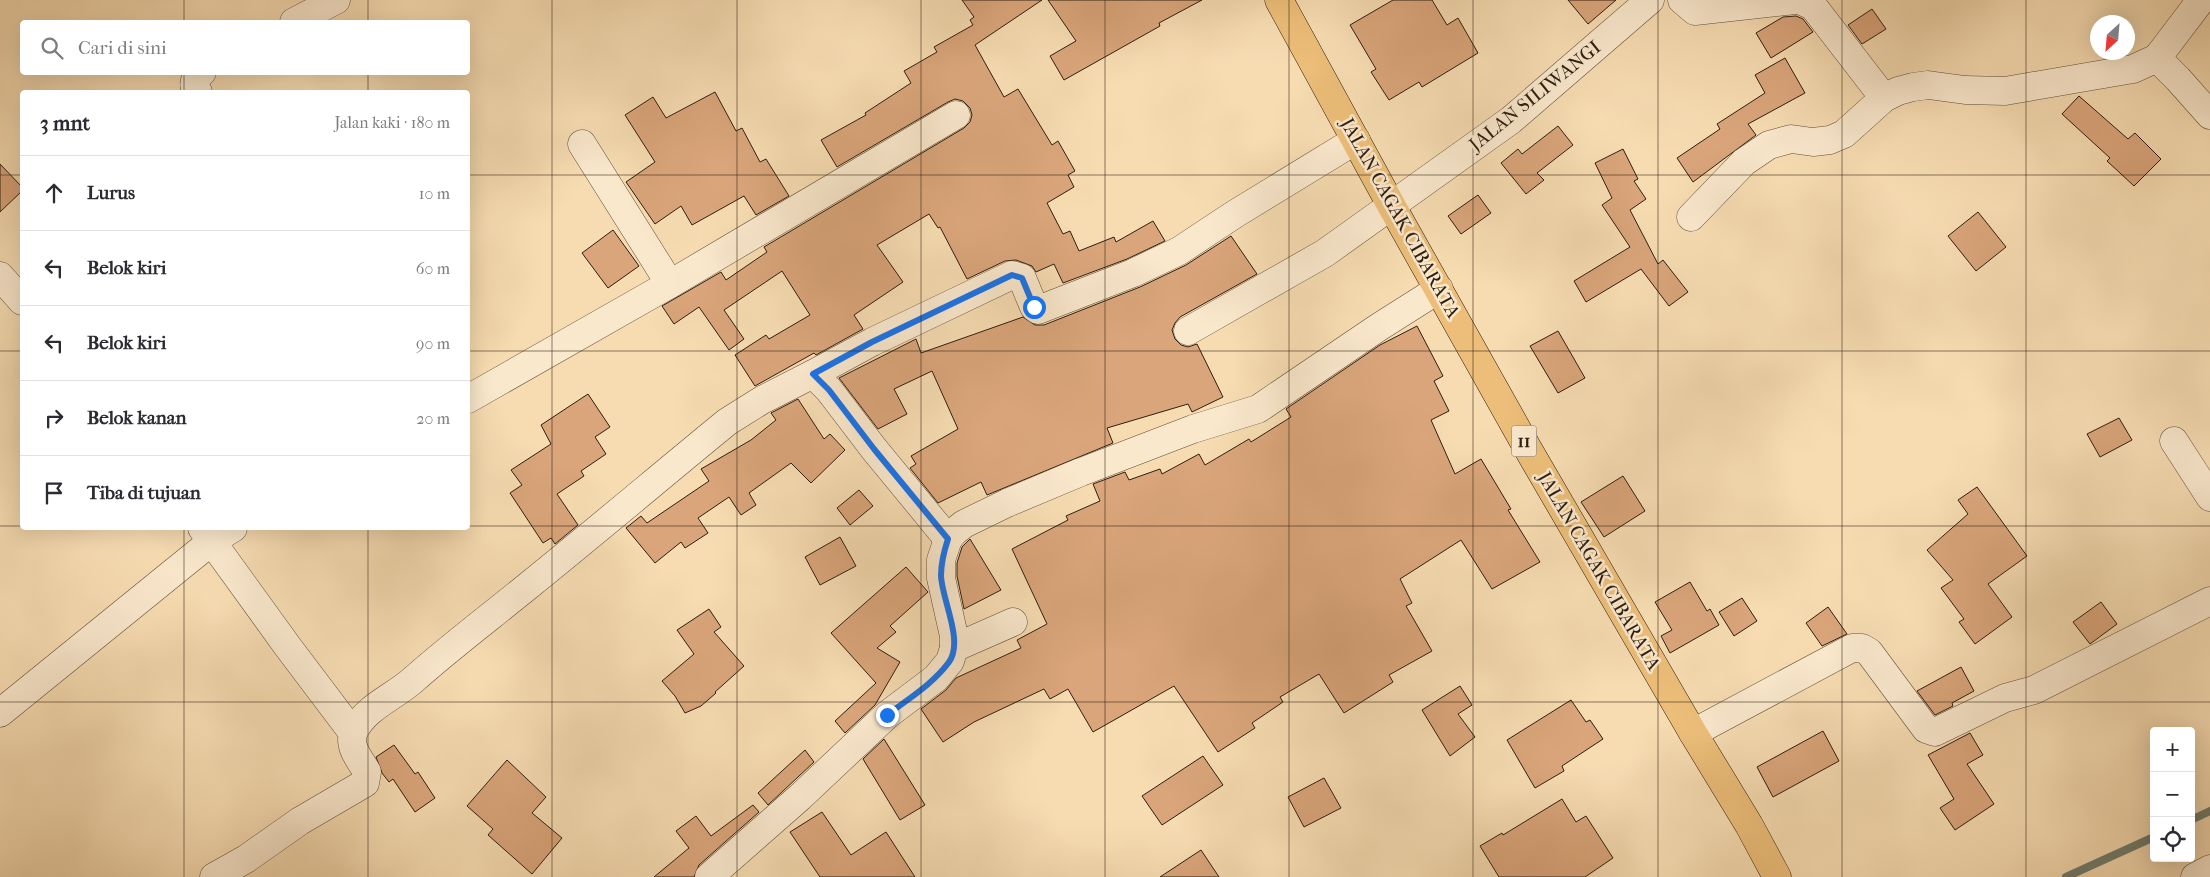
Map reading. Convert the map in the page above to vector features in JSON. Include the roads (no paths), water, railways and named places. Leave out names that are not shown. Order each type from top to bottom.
[{"type":"highway","name":"JALAN CAGAK CIBARATA","points":[[1279,0],[1391,205],[1533,457],[1693,733],[1749,825],[1777,877]]},
{"type":"street","points":[[298,20],[336,0]]},
{"type":"street","name":"JALAN SILIWANGI","points":[[1188,330],[1325,253],[1511,120],[1650,0]]},
{"type":"street","points":[[1682,0],[1695,11],[1795,0]]},
{"type":"street","points":[[1799,0],[1813,6],[1884,98]]},
{"type":"street","points":[[1691,217],[1744,162],[1769,145],[1791,139],[1813,142],[1830,140],[1844,134],[1884,98],[1913,87],[1928,85],[1965,90],[2005,91],[2133,69],[2157,58],[2201,0]]},
{"type":"street","points":[[2157,58],[2210,115]]},
{"type":"street","points":[[196,90],[194,83],[198,75]]},
{"type":"street","points":[[470,398],[670,284],[956,115]]},
{"type":"street","points":[[214,877],[246,859],[300,821],[364,783],[367,772],[351,746],[353,733],[360,721],[386,699],[412,681],[430,664],[728,422],[770,396],[872,342],[1012,275],[1022,278],[1034,307],[1038,310],[1132,273],[1179,250],[1234,214],[1356,140]]},
{"type":"street","points":[[582,144],[670,284]]},
{"type":"street","points":[[0,276],[20,299]]},
{"type":"street","points":[[711,877],[887,715],[936,678],[950,661],[954,648],[954,636],[941,578],[941,560],[948,539],[964,524],[1040,490],[1193,430],[1258,409],[1379,327],[1440,289]]},
{"type":"street","points":[[813,374],[829,390],[874,449],[948,539]]},
{"type":"street","points":[[2174,442],[2210,496]]},
{"type":"street","points":[[0,713],[216,532],[288,648],[353,733]]},
{"type":"street","points":[[1693,733],[1857,647],[1869,652],[1926,729],[1935,732],[2005,698],[2034,690],[2210,601]]},
{"type":"street","points":[[954,648],[1013,622]]},
{"type":"street","points":[[2195,877],[2210,869]]},
{"type":"waterway","points":[[2195,818],[2210,811]]},
{"type":"waterway","points":[[2066,877],[2150,839]]}]
